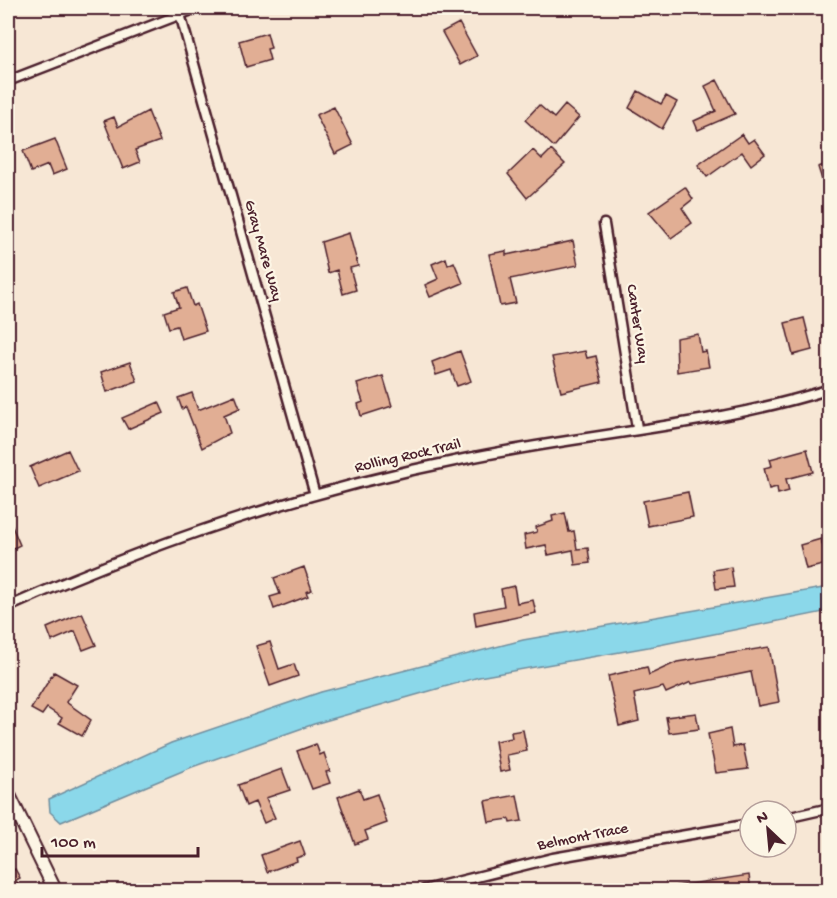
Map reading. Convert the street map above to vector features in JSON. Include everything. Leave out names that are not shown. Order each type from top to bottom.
[{"type":"street","points":[[8,81],[197,8]]},
{"type":"street","name":"Gray Mare Way","points":[[180,14],[315,495]]},
{"type":"street","name":"Canter Way","points":[[604,224],[637,428]]},
{"type":"street","name":"Rolling Rock Trail","points":[[8,607],[160,545],[315,495],[462,459],[731,414],[830,389]]},
{"type":"street","points":[[8,793],[55,891]]},
{"type":"street","points":[[798,815],[830,808]]},
{"type":"street","name":"Belmont Trace","points":[[423,891],[553,858],[738,826]]},
{"type":"water","points":[[829,587],[829,611],[654,646],[479,677],[314,724],[192,767],[61,822],[50,812],[49,799],[171,743],[321,692],[523,640]]},
{"type":"building","points":[[459,23],[477,56],[460,65],[442,32]]},
{"type":"building","points":[[267,33],[271,48],[267,49],[270,60],[246,67],[239,41]]},
{"type":"building","points":[[717,80],[735,114],[698,130],[694,121],[716,111],[705,86]]},
{"type":"building","points":[[638,91],[661,104],[666,96],[677,102],[662,129],[629,108]]},
{"type":"building","points":[[539,105],[554,118],[565,105],[579,117],[554,147],[525,120]]},
{"type":"building","points":[[334,107],[353,145],[335,154],[316,115]]},
{"type":"building","points":[[148,111],[160,141],[135,150],[140,162],[123,169],[104,121],[114,117],[118,127]]},
{"type":"building","points":[[742,134],[748,143],[754,139],[765,154],[751,165],[742,152],[707,177],[698,165]]},
{"type":"building","points":[[55,139],[67,169],[52,175],[48,165],[31,172],[23,151]]},
{"type":"building","points":[[533,150],[542,159],[551,150],[565,164],[527,198],[508,174]]},
{"type":"building","points":[[830,163],[830,199],[828,199],[818,167]]},
{"type":"building","points":[[685,187],[693,199],[682,208],[692,223],[671,238],[649,212]]},
{"type":"building","points":[[349,233],[358,266],[350,268],[356,290],[343,294],[337,270],[328,273],[321,242]]},
{"type":"building","points":[[573,241],[578,265],[510,279],[516,303],[500,306],[489,254],[506,251],[506,255]]},
{"type":"building","points":[[446,258],[448,265],[454,262],[463,283],[430,297],[425,285],[438,279],[432,264]]},
{"type":"building","points":[[187,288],[193,306],[197,304],[206,331],[181,339],[177,326],[169,328],[164,312],[179,307],[174,292]]},
{"type":"building","points":[[804,318],[812,350],[793,355],[785,323]]},
{"type":"building","points":[[698,334],[701,352],[706,351],[709,367],[677,372],[676,338]]},
{"type":"building","points":[[460,351],[471,381],[457,386],[451,370],[436,375],[432,362]]},
{"type":"building","points":[[585,351],[587,358],[596,356],[602,382],[561,392],[552,357]]},
{"type":"building","points":[[130,362],[137,381],[107,392],[101,372]]},
{"type":"building","points":[[383,376],[392,406],[361,416],[358,404],[363,402],[357,384]]},
{"type":"building","points":[[192,393],[198,410],[235,395],[240,408],[224,415],[230,433],[202,448],[186,407],[182,409],[178,398]]},
{"type":"building","points":[[159,402],[164,413],[128,429],[122,418]]},
{"type":"building","points":[[807,449],[813,472],[786,479],[789,491],[778,494],[777,487],[769,489],[764,468],[772,466],[770,459]]},
{"type":"building","points":[[68,450],[78,471],[39,488],[30,467]]},
{"type":"building","points":[[688,492],[693,517],[648,526],[643,501]]},
{"type":"building","points":[[565,513],[569,532],[574,531],[577,549],[588,548],[590,563],[575,565],[573,550],[548,555],[546,545],[526,549],[524,535],[537,532],[536,527],[553,521],[552,516]]},
{"type":"building","points":[[8,517],[20,545],[8,551]]},
{"type":"building","points":[[821,539],[827,564],[806,569],[800,545]]},
{"type":"building","points":[[304,567],[312,590],[306,592],[308,596],[274,609],[270,597],[280,594],[274,578]]},
{"type":"building","points":[[731,567],[734,587],[716,589],[713,570]]},
{"type":"building","points":[[514,586],[517,603],[533,600],[536,613],[476,626],[474,612],[504,606],[501,589]]},
{"type":"building","points":[[82,613],[96,645],[83,650],[75,631],[52,641],[47,628]]},
{"type":"building","points":[[270,642],[279,669],[294,664],[298,676],[270,686],[256,646]]},
{"type":"building","points":[[769,647],[779,702],[758,706],[751,672],[692,684],[691,682],[666,693],[663,687],[634,694],[639,721],[619,726],[608,676],[647,667],[649,675],[677,662]]},
{"type":"building","points":[[54,672],[77,685],[66,702],[91,720],[82,736],[59,723],[62,718],[47,708],[42,715],[31,709]]},
{"type":"building","points":[[696,713],[699,729],[669,733],[666,717]]},
{"type":"building","points":[[730,729],[733,747],[743,745],[748,769],[716,773],[708,734]]},
{"type":"building","points":[[523,730],[527,751],[507,755],[510,770],[500,772],[495,741],[512,738],[511,732]]},
{"type":"building","points":[[316,744],[320,755],[324,753],[330,771],[326,772],[330,783],[312,789],[297,751]]},
{"type":"building","points":[[282,769],[290,790],[266,798],[275,818],[264,823],[255,802],[246,806],[238,785]]},
{"type":"building","points":[[359,789],[363,799],[377,794],[387,823],[365,831],[368,839],[355,844],[338,797]]},
{"type":"building","points":[[517,795],[522,821],[510,823],[509,819],[489,822],[485,801]]},
{"type":"building","points":[[300,841],[305,855],[296,858],[297,861],[267,872],[261,855]]},
{"type":"building","points":[[8,864],[11,871],[15,869],[20,878],[16,880],[21,891],[8,891]]},
{"type":"building","points":[[749,875],[751,891],[677,891],[676,886]]}]
